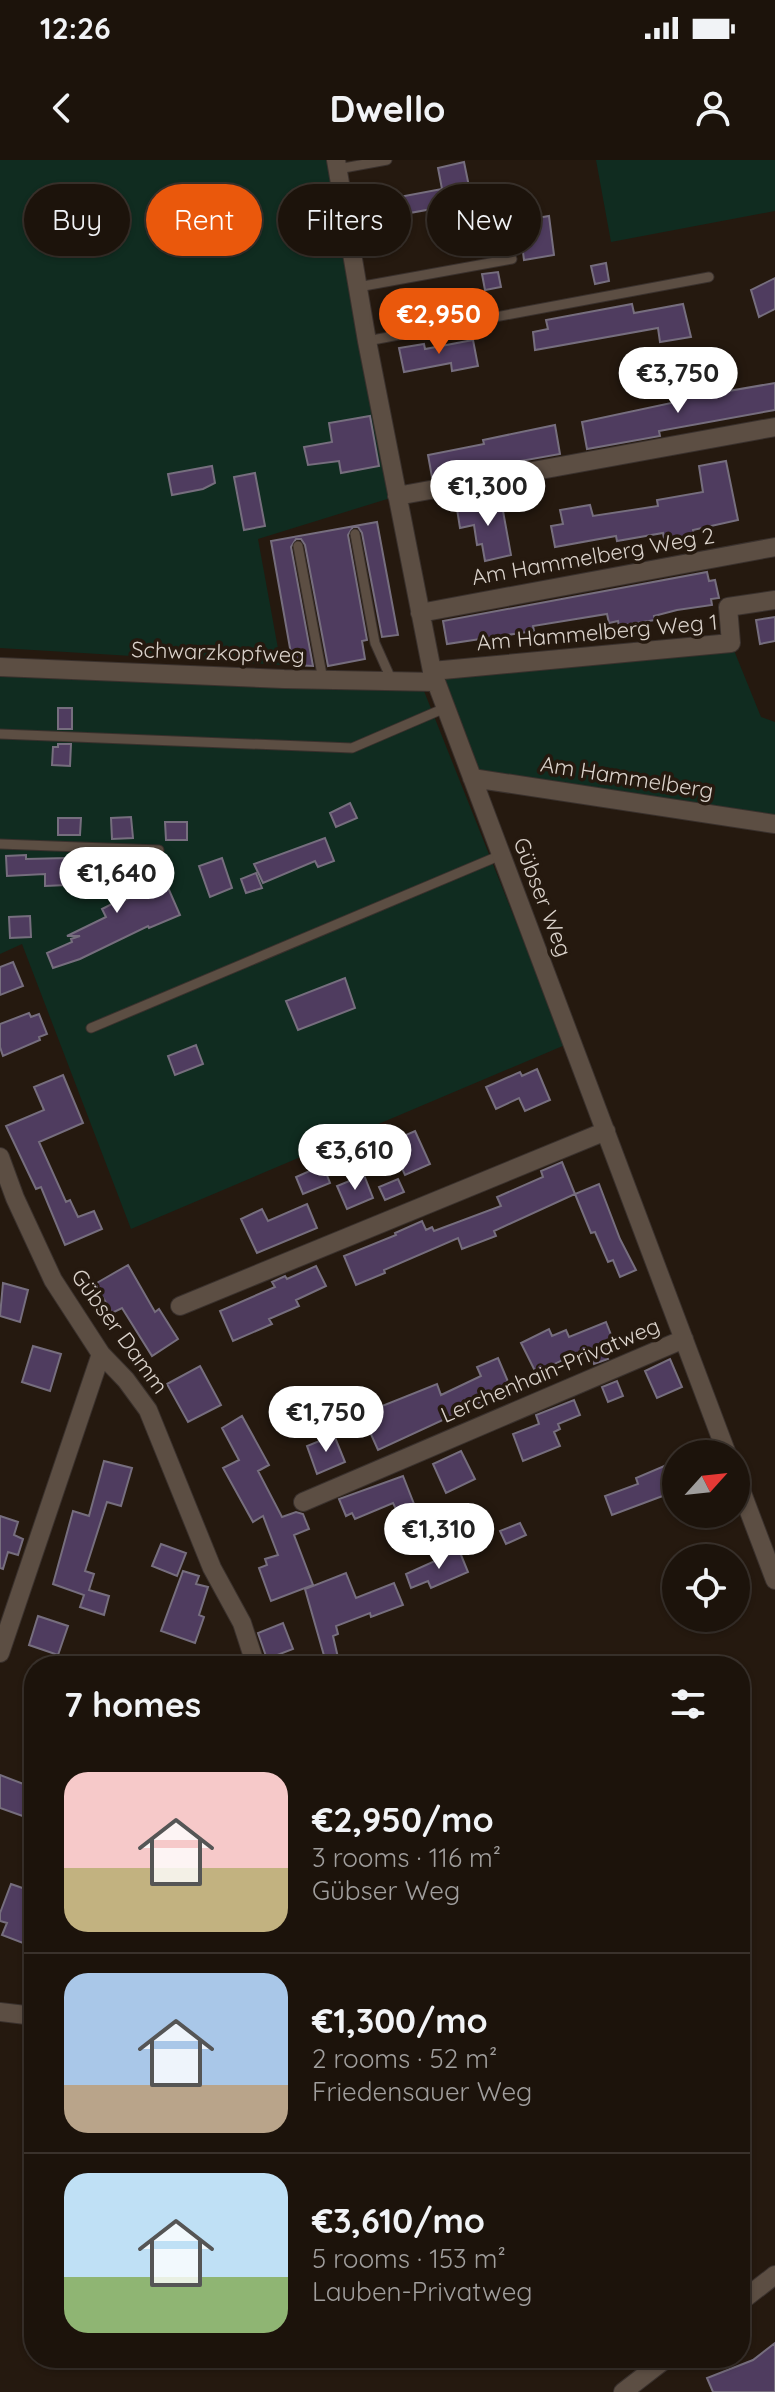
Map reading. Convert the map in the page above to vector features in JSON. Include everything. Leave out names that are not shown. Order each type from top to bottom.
[{"type":"street","name":"Gübser Weg","points":[[337,165],[367,341],[433,676],[722,1440]]},
{"type":"street","points":[[397,496],[775,427]]},
{"type":"street","name":"Am Hammelberg Weg 2","points":[[420,613],[775,547]]},
{"type":"street","name":"Am Hammelberg Weg 1","points":[[433,676],[731,643],[728,607],[775,600]]},
{"type":"street","name":"Schwarzkopfweg","points":[[0,667],[323,680],[392,681],[433,676]]},
{"type":"street","name":"Am Hammelberg","points":[[472,778],[775,824]]},
{"type":"street","points":[[180,1306],[606,1131]]},
{"type":"street","name":"Gübser Damm","points":[[0,1157],[15,1198],[53,1280],[101,1354],[126,1380],[148,1410],[212,1568],[242,1623],[253,1656]]},
{"type":"street","name":"Lerchenhain-Privatweg","points":[[303,1502],[684,1339]]},
{"type":"street","points":[[0,1653],[101,1354]]},
{"type":"street","points":[[750,1514],[775,1580]]},
{"type":"street","points":[[0,2012],[24,2015]]},
{"type":"street","points":[[750,2294],[775,2275]]},
{"type":"street","points":[[623,2392],[654,2368]]},
{"type":"lane","name":"Gübser Weg","points":[[337,165],[387,160]]},
{"type":"lane","points":[[358,287],[512,259]]},
{"type":"lane","points":[[367,341],[709,277]]},
{"type":"lane","points":[[355,534],[375,643],[392,681]]},
{"type":"lane","points":[[298,546],[323,680]]},
{"type":"lane","points":[[0,734],[352,748],[445,708]]},
{"type":"lane","points":[[0,844],[159,850]]},
{"type":"lane","points":[[91,1028],[501,855]]},
{"type":"green space","points":[[0,160],[336,160],[340,184],[278,184],[278,256],[353,256],[397,496],[258,539],[281,665],[0,648]]},
{"type":"green space","points":[[596,160],[775,160],[775,211],[611,242]]},
{"type":"green space","points":[[731,643],[761,717],[775,722],[775,824],[472,778],[432,671]]},
{"type":"green space","points":[[0,675],[422,686],[565,1045],[131,1229],[22,944],[0,954]]},
{"type":"building","points":[[464,162],[468,184],[441,184],[438,168]]},
{"type":"building","points":[[427,192],[427,210],[411,213],[411,195]]},
{"type":"building","points":[[549,216],[554,255],[524,260],[523,256],[541,256],[541,217]]},
{"type":"building","points":[[606,263],[609,281],[595,284],[591,266]]},
{"type":"building","points":[[498,272],[501,287],[485,290],[482,274]]},
{"type":"building","points":[[775,278],[775,309],[759,317],[751,290]]},
{"type":"building","points":[[632,304],[634,313],[683,304],[691,337],[660,342],[658,328],[535,350],[533,332],[548,329],[546,320]]},
{"type":"building","points":[[473,340],[478,366],[452,371],[451,363],[404,372],[399,348],[424,344],[425,349]]},
{"type":"building","points":[[775,383],[775,410],[659,431],[660,436],[587,449],[582,422],[676,400]]},
{"type":"building","points":[[370,416],[379,466],[341,473],[339,461],[308,465],[304,447],[332,442],[329,423]]},
{"type":"building","points":[[555,425],[560,454],[432,477],[428,455]]},
{"type":"building","points":[[726,461],[738,520],[693,530],[694,538],[665,544],[663,533],[617,541],[616,536],[555,547],[551,526],[563,524],[560,510],[590,505],[593,516],[658,506],[657,500],[703,492],[699,466]]},
{"type":"building","points":[[212,466],[215,483],[203,489],[172,495],[168,474]]},
{"type":"building","points":[[255,473],[265,526],[244,530],[234,477]]},
{"type":"building","points":[[501,500],[511,555],[485,561],[482,544],[477,545],[474,525],[460,528],[457,509]]},
{"type":"building","points":[[377,522],[398,635],[382,637],[362,533],[358,527],[353,527],[348,535],[367,640],[362,641],[365,659],[328,666],[305,545],[301,539],[296,539],[291,547],[313,666],[293,665],[271,541]]},
{"type":"building","points":[[707,572],[709,581],[715,580],[719,598],[711,599],[712,605],[677,610],[654,616],[655,620],[619,626],[618,621],[609,623],[607,614],[533,626],[534,631],[447,644],[443,621]]},
{"type":"building","points":[[775,617],[775,641],[760,644],[756,620]]},
{"type":"building","points":[[58,708],[72,708],[72,729],[58,729]]},
{"type":"building","points":[[58,744],[71,744],[70,766],[52,765],[53,747],[58,747]]},
{"type":"building","points":[[350,803],[357,818],[336,827],[330,813]]},
{"type":"building","points":[[131,817],[133,838],[112,839],[111,818]]},
{"type":"building","points":[[58,818],[81,818],[80,835],[58,835]]},
{"type":"building","points":[[165,822],[187,822],[187,840],[166,840]]},
{"type":"building","points":[[325,838],[334,861],[318,867],[315,861],[263,883],[254,864]]},
{"type":"building","points":[[26,855],[26,859],[67,858],[67,885],[45,886],[45,874],[7,876],[6,856]]},
{"type":"building","points":[[222,858],[232,888],[210,897],[199,866]]},
{"type":"building","points":[[124,860],[125,900],[166,883],[180,915],[53,968],[47,953],[80,936],[67,936],[106,917],[102,909],[112,904],[111,874],[81,874],[81,861]]},
{"type":"building","points":[[256,873],[262,888],[246,893],[241,879]]},
{"type":"building","points":[[30,916],[31,937],[10,938],[9,917]]},
{"type":"building","points":[[13,962],[23,986],[0,995],[0,967]]},
{"type":"building","points":[[345,978],[355,1008],[298,1030],[286,1001]]},
{"type":"building","points":[[29,1013],[31,1017],[39,1014],[47,1034],[3,1056],[0,1024]]},
{"type":"building","points":[[196,1045],[203,1064],[175,1075],[168,1056]]},
{"type":"building","points":[[537,1069],[550,1100],[525,1111],[519,1098],[496,1109],[486,1087],[520,1072],[522,1076]]},
{"type":"building","points":[[63,1075],[83,1123],[39,1142],[66,1202],[70,1200],[78,1217],[94,1211],[102,1229],[65,1245],[41,1187],[36,1189],[6,1126],[44,1110],[34,1087]]},
{"type":"building","points":[[415,1131],[430,1164],[405,1175],[390,1142]]},
{"type":"building","points":[[562,1162],[575,1194],[494,1231],[496,1236],[462,1249],[458,1238],[356,1285],[344,1256],[422,1221],[426,1230],[432,1227],[434,1231],[501,1206],[497,1197],[543,1177],[541,1171]]},
{"type":"building","points":[[323,1165],[330,1183],[303,1194],[296,1177]]},
{"type":"building","points":[[364,1175],[373,1198],[347,1209],[337,1186]]},
{"type":"building","points":[[398,1179],[404,1192],[385,1200],[379,1187]]},
{"type":"building","points":[[599,1184],[620,1239],[636,1270],[620,1277],[613,1260],[608,1262],[595,1232],[591,1233],[575,1194]]},
{"type":"building","points":[[307,1204],[317,1228],[257,1253],[241,1219],[262,1209],[268,1221]]},
{"type":"building","points":[[128,1265],[155,1312],[159,1309],[178,1339],[152,1356],[122,1308],[112,1313],[95,1284]]},
{"type":"building","points":[[316,1266],[326,1286],[296,1300],[299,1306],[269,1319],[272,1324],[233,1341],[220,1311],[275,1287],[272,1282]]},
{"type":"building","points":[[3,1283],[28,1290],[20,1322],[0,1316]]},
{"type":"building","points":[[606,1322],[617,1350],[606,1355],[608,1359],[594,1364],[588,1348],[536,1373],[521,1343],[549,1329],[552,1336],[566,1330],[569,1337]]},
{"type":"building","points":[[33,1346],[61,1354],[50,1391],[22,1382]]},
{"type":"building","points":[[498,1358],[509,1384],[482,1396],[484,1401],[378,1450],[362,1414],[437,1384],[441,1395],[481,1376],[477,1367]]},
{"type":"building","points":[[670,1359],[682,1387],[657,1398],[645,1371]]},
{"type":"building","points":[[200,1366],[221,1405],[188,1422],[167,1384]]},
{"type":"building","points":[[617,1381],[623,1396],[608,1402],[602,1387]]},
{"type":"building","points":[[574,1400],[580,1415],[558,1424],[560,1429],[554,1432],[560,1446],[523,1461],[513,1434],[539,1424],[536,1415]]},
{"type":"building","points":[[242,1416],[269,1465],[258,1471],[282,1517],[296,1512],[303,1514],[309,1529],[294,1535],[313,1585],[271,1601],[259,1568],[267,1565],[265,1559],[278,1555],[263,1516],[253,1522],[223,1468],[239,1460],[222,1428]]},
{"type":"building","points":[[334,1435],[345,1462],[317,1474],[307,1446]]},
{"type":"building","points":[[461,1451],[475,1479],[446,1493],[433,1464]]},
{"type":"building","points":[[104,1461],[132,1468],[121,1506],[107,1502],[85,1571],[94,1574],[89,1590],[109,1596],[104,1615],[80,1607],[84,1595],[53,1584],[73,1511],[89,1516]]},
{"type":"building","points":[[662,1467],[662,1496],[612,1515],[605,1496],[638,1484],[636,1478]]},
{"type":"building","points":[[403,1476],[414,1504],[397,1511],[393,1503],[355,1519],[352,1513],[346,1516],[339,1499]]},
{"type":"building","points":[[0,1516],[18,1522],[14,1535],[23,1539],[18,1555],[8,1552],[3,1569],[0,1568]]},
{"type":"building","points":[[520,1523],[526,1535],[506,1544],[500,1531]]},
{"type":"building","points":[[161,1544],[186,1553],[177,1576],[152,1566]]},
{"type":"building","points":[[459,1550],[468,1572],[431,1588],[428,1581],[411,1588],[406,1574]]},
{"type":"building","points":[[183,1571],[199,1576],[196,1584],[208,1587],[199,1615],[204,1617],[195,1643],[161,1631]]},
{"type":"building","points":[[346,1573],[356,1598],[394,1583],[403,1605],[336,1626],[338,1634],[333,1636],[338,1656],[324,1656],[305,1589]]},
{"type":"building","points":[[38,1616],[68,1626],[58,1655],[29,1645]]},
{"type":"building","points":[[283,1623],[293,1649],[266,1656],[258,1633]]},
{"type":"building","points":[[0,1775],[24,1784],[24,1816],[0,1808]]},
{"type":"building","points":[[11,1884],[24,1889],[23,1943],[2,1935],[7,1923],[0,1921]]},
{"type":"building","points":[[775,2343],[775,2392],[713,2392],[707,2378],[733,2368],[750,2368],[753,2360]]}]
